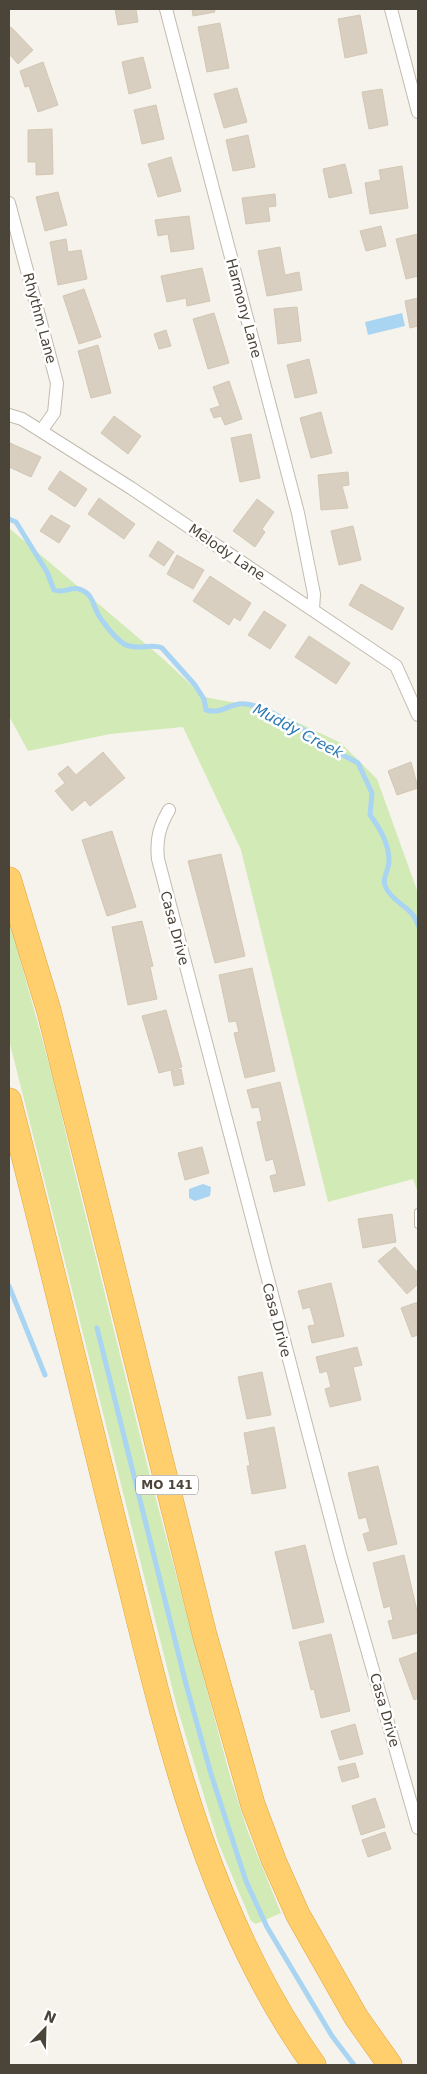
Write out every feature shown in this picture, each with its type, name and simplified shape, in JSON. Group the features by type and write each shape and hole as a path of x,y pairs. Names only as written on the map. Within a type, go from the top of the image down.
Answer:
{"highway":[{"name":"MO 141","path":"9,879 49,1011 205,1636 253,1805 274,1861 303,1924 351,2009 390,2065"},
{"path":"9,1100 141,1632 185,1791 226,1904 269,1992 313,2062"}],"street":[{"name":"Harmony Lane","path":"166,9 298,513 314,594 313,608"},
{"path":"391,9 418,112"},
{"name":"Rhythm Lane","path":"9,203 57,383 54,413 41,431"},
{"name":"Melody Lane","path":"9,414 22,419 131,488 313,608 396,666 418,715"},
{"name":"Casa Drive","path":"169,810 161,824 156,844 158,859 341,1558 418,1828"}],"lane":[{"path":"418,1212 418,1225"}],"green space":[{"path":"9,528 161,657 204,697 269,709 341,743 377,779 418,893 418,1193 413,1179 328,1202 241,850 183,727 110,734 28,751 9,716"},
{"path":"9,919 54,1082 153,1488 230,1776 248,1832 281,1913 256,1924 251,1921 218,1842 177,1707 9,1040"}],"water":[{"path":"402,313 405,326 368,335 365,322"},
{"path":"203,1184 211,1187 210,1196 195,1201 189,1198 189,1189"}],"building":[{"path":"115,9 136,9 138,22 118,25"},
{"path":"192,9 214,9 215,12 193,16"},
{"path":"360,15 367,53 345,58 338,19"},
{"path":"220,23 229,68 207,72 198,27"},
{"path":"11,27 33,50 18,64 9,54 9,29"},
{"path":"143,57 151,88 129,94 122,62"},
{"path":"43,62 58,105 38,112 29,86 25,87 20,71"},
{"path":"237,88 247,122 224,128 214,94"},
{"path":"382,89 388,125 369,129 362,92"},
{"path":"156,105 164,139 142,144 134,110"},
{"path":"52,129 53,174 36,175 36,162 28,162 28,130"},
{"path":"248,135 255,167 233,171 226,140"},
{"path":"171,157 181,191 158,197 148,164"},
{"path":"345,164 352,193 329,198 323,169"},
{"path":"402,166 408,208 370,214 365,183 381,180 379,170"},
{"path":"58,192 67,225 45,231 36,197"},
{"path":"275,194 276,206 268,207 270,221 246,224 242,198"},
{"path":"189,216 194,249 171,252 168,234 158,236 155,220"},
{"path":"381,226 386,246 366,251 360,231"},
{"path":"418,234 418,276 406,279 396,239"},
{"path":"66,239 68,252 81,250 87,279 58,285 50,242"},
{"path":"280,247 285,275 299,272 302,290 267,296 258,251"},
{"path":"202,268 210,301 187,306 186,298 167,302 161,276"},
{"path":"84,289 101,337 79,344 63,296"},
{"path":"418,298 418,326 410,328 405,301"},
{"path":"297,307 301,341 278,344 274,309"},
{"path":"214,313 229,363 208,369 193,319"},
{"path":"166,330 171,346 159,349 154,334"},
{"path":"98,345 111,393 91,398 78,351"},
{"path":"309,359 317,393 295,398 287,365"},
{"path":"229,381 242,419 225,425 221,416 214,418 210,409 220,406 213,387"},
{"path":"321,412 332,453 311,458 300,418"},
{"path":"114,416 141,436 128,454 101,433"},
{"path":"251,434 260,478 240,482 231,438"},
{"path":"10,443 41,457 31,477 9,467"},
{"path":"60,471 87,489 75,507 48,489"},
{"path":"348,472 349,485 342,486 348,508 321,510 318,475"},
{"path":"99,498 135,524 124,539 88,514"},
{"path":"257,499 274,512 262,529 265,532 255,547 233,531"},
{"path":"51,515 70,526 59,543 40,531"},
{"path":"353,526 361,560 339,565 331,531"},
{"path":"158,541 174,552 164,566 149,556"},
{"path":"177,555 204,570 193,589 167,574"},
{"path":"210,576 251,603 240,621 234,617 229,625 193,601"},
{"path":"361,584 404,608 392,630 349,605"},
{"path":"264,611 286,625 270,649 248,635"},
{"path":"309,636 350,663 336,684 295,657"},
{"path":"103,752 125,778 90,806 85,800 72,811 55,791 65,783 58,774 68,766 76,775"},
{"path":"411,762 418,788 397,795 388,771"},
{"path":"112,831 136,907 107,916 82,840"},
{"path":"221,854 245,956 215,963 188,861"},
{"path":"142,921 153,966 150,967 157,999 128,1005 112,927"},
{"path":"252,968 275,1071 245,1078 234,1033 239,1032 236,1021 229,1022 219,975"},
{"path":"166,1010 182,1067 159,1073 142,1016"},
{"path":"181,1069 184,1084 174,1086 171,1071"},
{"path":"280,1082 305,1185 274,1192 270,1176 277,1174 273,1159 266,1161 257,1122 262,1121 259,1107 252,1108 247,1090"},
{"path":"202,1147 209,1173 185,1180 178,1153"},
{"path":"392,1214 396,1242 363,1248 358,1219"},
{"path":"395,1247 418,1273 418,1284 407,1294 378,1261"},
{"path":"331,1283 344,1336 312,1343 308,1326 315,1325 310,1307 303,1309 298,1291"},
{"path":"418,1302 418,1335 412,1337 401,1308"},
{"path":"357,1347 362,1365 353,1367 361,1400 330,1407 325,1389 331,1387 327,1371 320,1373 316,1357"},
{"path":"262,1372 271,1415 247,1419 238,1377"},
{"path":"274,1427 286,1488 252,1494 247,1466 250,1466 244,1433"},
{"path":"378,1466 397,1544 368,1551 363,1534 370,1532 366,1517 359,1519 348,1473"},
{"path":"305,1545 324,1622 293,1629 275,1552"},
{"path":"404,1555 418,1615 418,1633 393,1639 388,1621 393,1620 390,1606 384,1608 373,1563"},
{"path":"331,1634 350,1711 321,1718 314,1689 311,1690 299,1642"},
{"path":"418,1652 418,1698 414,1700 399,1659"},
{"path":"355,1724 363,1754 340,1760 331,1731"},
{"path":"355,1763 359,1777 342,1782 338,1767"},
{"path":"375,1798 385,1827 361,1835 352,1806"},
{"path":"385,1832 391,1849 368,1857 362,1840"}],"waterway":[{"name":"Muddy Creek","path":"9,519 16,522 47,572 54,590 61,591 76,588 88,594 101,619 124,644 133,647 153,646 162,648 195,685 204,699 206,710 220,710 239,704 247,704 265,709 308,732 313,739 358,763 372,793 370,815 386,842 389,855 389,865 384,881 386,888 412,914 418,925"},
{"path":"9,1286 45,1375"},
{"path":"97,1328 186,1684 211,1774 246,1881 267,1927 332,2036 354,2065"}]}
